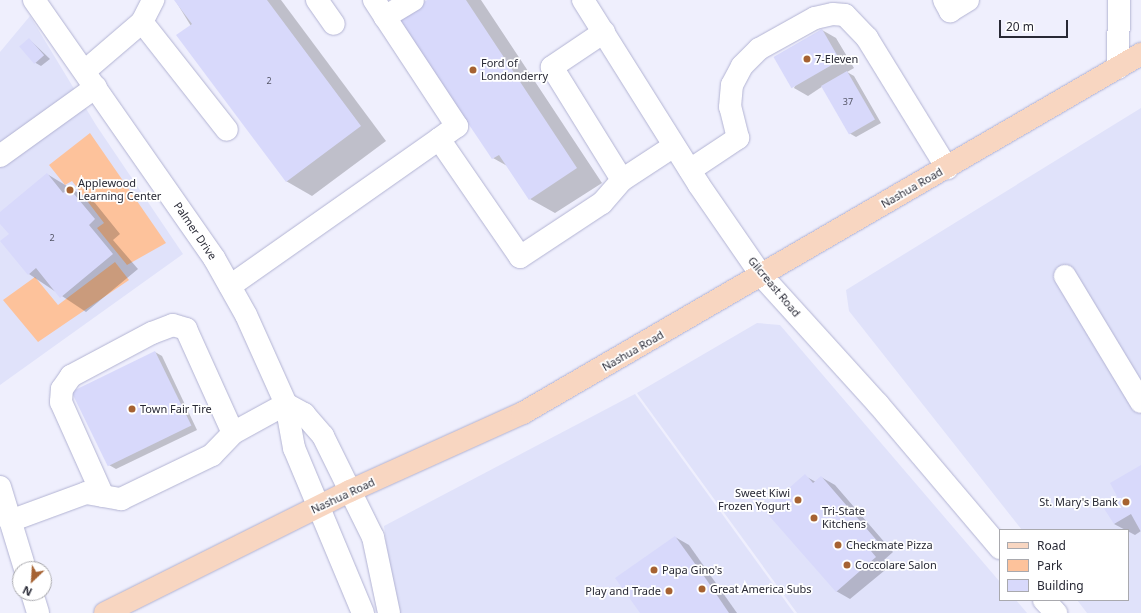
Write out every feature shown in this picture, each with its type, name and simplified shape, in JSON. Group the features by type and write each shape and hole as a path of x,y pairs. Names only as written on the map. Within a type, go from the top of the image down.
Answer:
{"main road":[{"name":"Nashua Road","path":"105,613 319,506 523,413 1141,54"}],"street":[{"name":"Palmer Drive","path":"34,0 91,78 230,286 286,404 294,448 363,613"},
{"path":"0,156 91,78 142,22 153,0"},
{"path":"316,0 334,24"},
{"path":"230,286 457,126 380,9 412,0"},
{"name":"Gilcreast Road","path":"583,0 674,146 761,275 878,404 999,547"},
{"path":"1118,68 1119,0"},
{"path":"690,170 738,138 730,107 732,85 742,66 759,49 815,18 833,14 844,15 867,38 947,168"},
{"path":"142,22 227,130"},
{"path":"604,32 552,68 622,180"},
{"path":"439,139 520,257 602,203 622,180 674,146"},
{"path":"1065,276 1141,402"},
{"path":"103,496 61,402 62,389 71,376 152,333 173,325 186,329 232,433"},
{"path":"10,521 86,493 121,499 212,455 232,433 286,404 304,414 323,436 373,537 388,613"},
{"path":"0,488 22,561"},
{"path":"34,601 38,613"},
{"path":"1045,601 1056,613"}],"shaded area":[{"name":"Applewood Learning Center","path":"30,16 96,125 183,254 0,385 0,52"},
{"path":"1141,108 1141,613 1087,613 1078,601 1129,601 1129,529 1021,529 849,311 846,290"},
{"path":"757,323 780,325 999,581 999,601 1017,601 1027,613 797,613 637,393"},
{"path":"635,394 794,613 395,613 384,526"}],"green space":[{"path":"90,133 166,243 127,265 97,228 104,223 72,181 65,185 49,165"},
{"path":"115,262 129,280 38,342 3,300 35,277 58,305"}],"building":[{"path":"174,0 267,0 361,126 286,182 176,35 192,24"},
{"name":"Ford of Londonderry","path":"427,0 466,0 577,168 529,200 499,155 492,159 398,19"},
{"name":"7-Eleven","path":"822,29 840,60 792,88 774,57"},
{"path":"29,38 44,55 34,64 19,47"},
{"path":"847,71 875,119 849,134 821,86"},
{"path":"47,173 63,193 69,188 95,219 89,225 113,254 60,298 36,268 28,275 0,241 9,234 0,224 0,212"},
{"name":"Town Fair Tire","path":"155,351 191,426 108,466 71,392"},
{"name":"St. Mary's Bank","path":"1141,465 1141,532 1131,514 1114,524 1103,507 1118,498 1110,483"},
{"path":"805,474 813,483 821,476 879,543 871,551 876,557 836,592 764,510"},
{"path":"675,536 729,613 640,613 615,578"}],"place":[{"name":"7-Eleven","path":"807,59"},
{"name":"Ford of Londonderry","path":"473,70"},
{"name":"Applewood Learning Center","path":"70,190"},
{"name":"Town Fair Tire","path":"132,409"},
{"name":"Sweet Kiwi Frozen Yogurt","path":"798,500"},
{"name":"St. Mary's Bank","path":"1126,502"},
{"name":"Tri-State Kitchens","path":"814,518"},
{"name":"Checkmate Pizza","path":"838,545"},
{"name":"Coccolare Salon","path":"847,565"},
{"name":"Papa Gino's","path":"654,570"},
{"name":"Great America Subs","path":"702,589"},
{"name":"Play and Trade","path":"669,591"}]}
